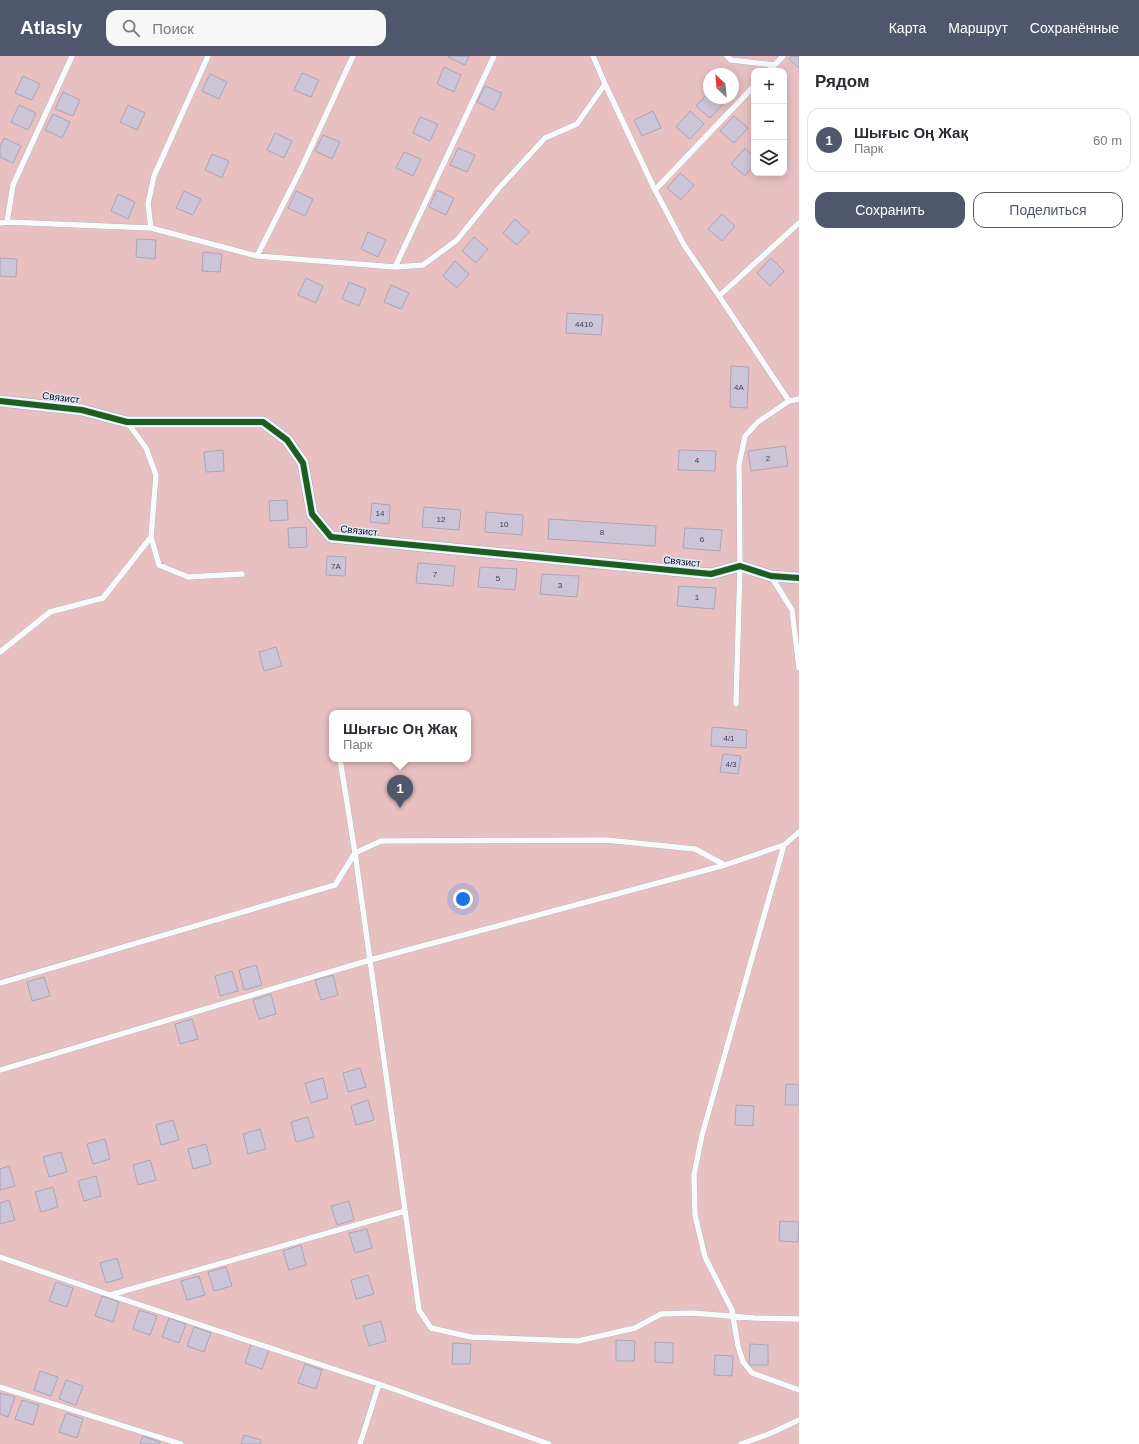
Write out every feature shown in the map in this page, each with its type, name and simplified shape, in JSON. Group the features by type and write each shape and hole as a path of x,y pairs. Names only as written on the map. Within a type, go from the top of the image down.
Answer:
{"street":[{"name":"Связист","path":"0,400 82,410 127,422 263,422 287,440 303,463 312,514 331,537 711,574 740,566"},
{"path":"740,566 771,576 799,578"}],"lane":[{"path":"7,222 13,185 72,56"},
{"path":"151,228 148,204 154,176 208,56"},
{"path":"257,256 300,171 353,56"},
{"path":"395,267 494,56"},
{"path":"593,56 655,190 684,245 789,401"},
{"path":"727,56 731,60 774,65"},
{"path":"772,68 783,56"},
{"path":"0,223 7,222 151,228 257,256 395,267 423,265 457,240 499,188 545,138 577,124 605,84"},
{"path":"655,190 751,89"},
{"path":"719,296 799,223"},
{"path":"736,704 740,566 740,465 746,436 758,422 789,401 799,399"},
{"path":"127,422 146,448 156,475 152,537 159,566 188,577 242,574"},
{"path":"0,652 50,612 103,598 152,537"},
{"path":"771,576 792,610 799,668"},
{"path":"340,762 355,853 419,1310 431,1328 471,1337 578,1342 635,1328 661,1314 692,1313 799,1319"},
{"path":"0,1070 370,960 725,865 784,845 799,832"},
{"path":"0,983 335,884 355,853 380,841 606,840 695,849 725,865"},
{"path":"784,845 702,1135 694,1176 695,1216 705,1257 734,1316 738,1346 743,1362 752,1373 799,1390"},
{"path":"110,1295 405,1211"},
{"path":"0,1257 379,1384 549,1444"},
{"path":"360,1444 379,1384"},
{"path":"0,1387 181,1444"},
{"path":"741,1444 769,1434 799,1420"}],"shaded area":[{"path":"0,56 799,56 799,1444 0,1444"}],"building":[{"path":"448,56 469,56 465,65"},
{"path":"792,56 799,56 799,68 789,59"},
{"path":"444,67 461,75 454,92 437,84"},
{"path":"302,73 319,80 311,97 294,90"},
{"path":"210,74 227,82 219,99 202,91"},
{"path":"23,76 40,84 32,100 15,93"},
{"path":"485,86 502,93 494,110 477,102"},
{"path":"63,92 80,100 73,116 55,109"},
{"path":"703,98 703,104 723,104 710,118 696,106"},
{"path":"19,105 36,113 28,130 11,122"},
{"path":"128,105 145,113 137,130 120,122"},
{"path":"653,111 661,128 642,136 634,120"},
{"path":"690,111 704,124 690,139 676,127"},
{"path":"53,114 70,122 62,138 45,130"},
{"path":"734,116 748,128 734,143 720,131"},
{"path":"420,117 438,124 430,141 413,133"},
{"path":"275,133 292,141 284,158 267,150"},
{"path":"323,135 340,142 332,159 315,151"},
{"path":"4,138 21,146 13,163 0,157 0,147"},
{"path":"458,148 475,155 467,172 450,165"},
{"path":"745,148 751,154 751,169 745,176 731,164"},
{"path":"404,152 421,159 413,176 396,168"},
{"path":"212,154 229,161 222,178 205,170"},
{"path":"680,173 694,185 681,200 667,188"},
{"path":"437,190 454,198 446,215 429,207"},
{"path":"184,191 201,199 193,215 176,208"},
{"path":"296,191 313,199 305,216 288,208"},
{"path":"118,194 135,202 128,219 111,211"},
{"path":"722,214 735,226 722,241 708,229"},
{"path":"515,219 529,232 517,245 503,233"},
{"path":"368,232 386,240 378,257 361,249"},
{"path":"474,237 488,249 476,263 462,251"},
{"path":"137,239 156,240 155,259 136,257"},
{"path":"203,252 222,254 220,272 202,271"},
{"path":"0,258 17,259 16,277 0,276"},
{"path":"771,258 784,271 770,286 757,273"},
{"path":"455,261 469,274 457,288 443,276"},
{"path":"306,278 323,286 316,303 298,295"},
{"path":"349,282 366,289 359,306 342,299"},
{"path":"391,285 409,293 401,309 384,302"},
{"path":"567,313 603,315 601,335 566,333"},
{"path":"731,366 749,367 747,408 730,407"},
{"path":"785,446 788,466 751,471 748,451"},
{"path":"223,450 224,471 206,472 204,452"},
{"path":"679,450 716,451 715,471 678,470"},
{"path":"287,500 288,520 270,521 269,501"},
{"path":"372,503 390,505 389,524 370,522"},
{"path":"424,507 461,510 459,530 422,527"},
{"path":"486,512 523,515 522,535 485,532"},
{"path":"549,519 656,526 655,546 548,539"},
{"path":"306,527 307,547 289,548 288,528"},
{"path":"685,528 722,530 720,551 683,548"},
{"path":"327,556 346,557 345,576 326,575"},
{"path":"418,563 455,566 453,586 416,583"},
{"path":"480,567 517,569 515,590 478,587"},
{"path":"542,574 579,576 577,597 540,594"},
{"path":"679,586 716,588 714,609 677,606"},
{"path":"276,647 282,666 264,671 259,652"},
{"path":"712,727 747,730 746,748 711,746"},
{"path":"723,754 741,756 738,774 720,772"},
{"path":"256,965 262,985 244,990 239,970"},
{"path":"232,971 238,991 220,996 215,976"},
{"path":"333,975 338,995 321,1000 315,980"},
{"path":"44,977 50,996 32,1001 27,982"},
{"path":"271,994 276,1014 259,1019 253,1000"},
{"path":"192,1019 198,1039 180,1044 175,1024"},
{"path":"360,1068 366,1087 348,1092 343,1073"},
{"path":"323,1078 328,1098 311,1103 305,1083"},
{"path":"786,1084 799,1085 799,1105 785,1105"},
{"path":"368,1100 374,1120 356,1125 351,1106"},
{"path":"736,1105 754,1106 753,1126 735,1125"},
{"path":"308,1117 314,1137 296,1142 291,1122"},
{"path":"173,1120 179,1140 161,1145 156,1125"},
{"path":"260,1129 266,1149 248,1154 243,1134"},
{"path":"105,1139 110,1159 93,1164 87,1144"},
{"path":"206,1144 211,1164 193,1169 188,1149"},
{"path":"61,1152 67,1172 49,1177 43,1157"},
{"path":"150,1160 156,1180 138,1185 133,1165"},
{"path":"9,1166 15,1186 0,1190 0,1169"},
{"path":"96,1176 101,1196 84,1201 78,1181"},
{"path":"53,1187 58,1207 41,1212 35,1192"},
{"path":"9,1200 15,1220 0,1224 0,1203"},
{"path":"349,1201 354,1220 337,1225 331,1206"},
{"path":"780,1221 799,1222 798,1242 779,1241"},
{"path":"367,1229 372,1248 355,1253 349,1233"},
{"path":"301,1245 306,1265 289,1270 283,1251"},
{"path":"117,1258 123,1278 106,1283 100,1263"},
{"path":"226,1267 232,1286 214,1291 208,1272"},
{"path":"368,1275 374,1294 356,1299 351,1280"},
{"path":"199,1276 205,1295 187,1300 181,1281"},
{"path":"56,1282 73,1288 67,1307 49,1301"},
{"path":"102,1296 119,1302 113,1322 95,1316"},
{"path":"139,1310 157,1316 150,1335 133,1329"},
{"path":"169,1318 186,1324 179,1343 162,1337"},
{"path":"381,1321 386,1341 369,1346 363,1326"},
{"path":"194,1327 211,1333 204,1352 187,1346"},
{"path":"616,1340 635,1341 634,1361 616,1361"},
{"path":"655,1342 673,1343 673,1363 655,1362"},
{"path":"453,1343 471,1344 470,1364 452,1364"},
{"path":"251,1344 269,1350 262,1369 245,1363"},
{"path":"750,1344 768,1345 768,1365 749,1365"},
{"path":"715,1355 733,1356 732,1376 714,1375"},
{"path":"305,1364 322,1370 316,1389 298,1383"},
{"path":"40,1371 58,1377 51,1396 34,1390"},
{"path":"66,1380 83,1386 76,1405 59,1399"},
{"path":"0,1393 15,1397 8,1417 0,1414"},
{"path":"22,1400 39,1405 33,1425 15,1419"},
{"path":"66,1413 83,1419 77,1438 59,1432"},
{"path":"244,1435 261,1440 260,1444 241,1444"},
{"path":"143,1436 160,1442 160,1444 140,1444"}],"cycle path":[{"path":"0,401 82,410 127,422 263,422 287,440 303,463 312,514 331,537 711,574 740,566 771,576 799,578"}],"place":[{"name":"Шығыс Оң Жақ","path":"400,808"}]}
